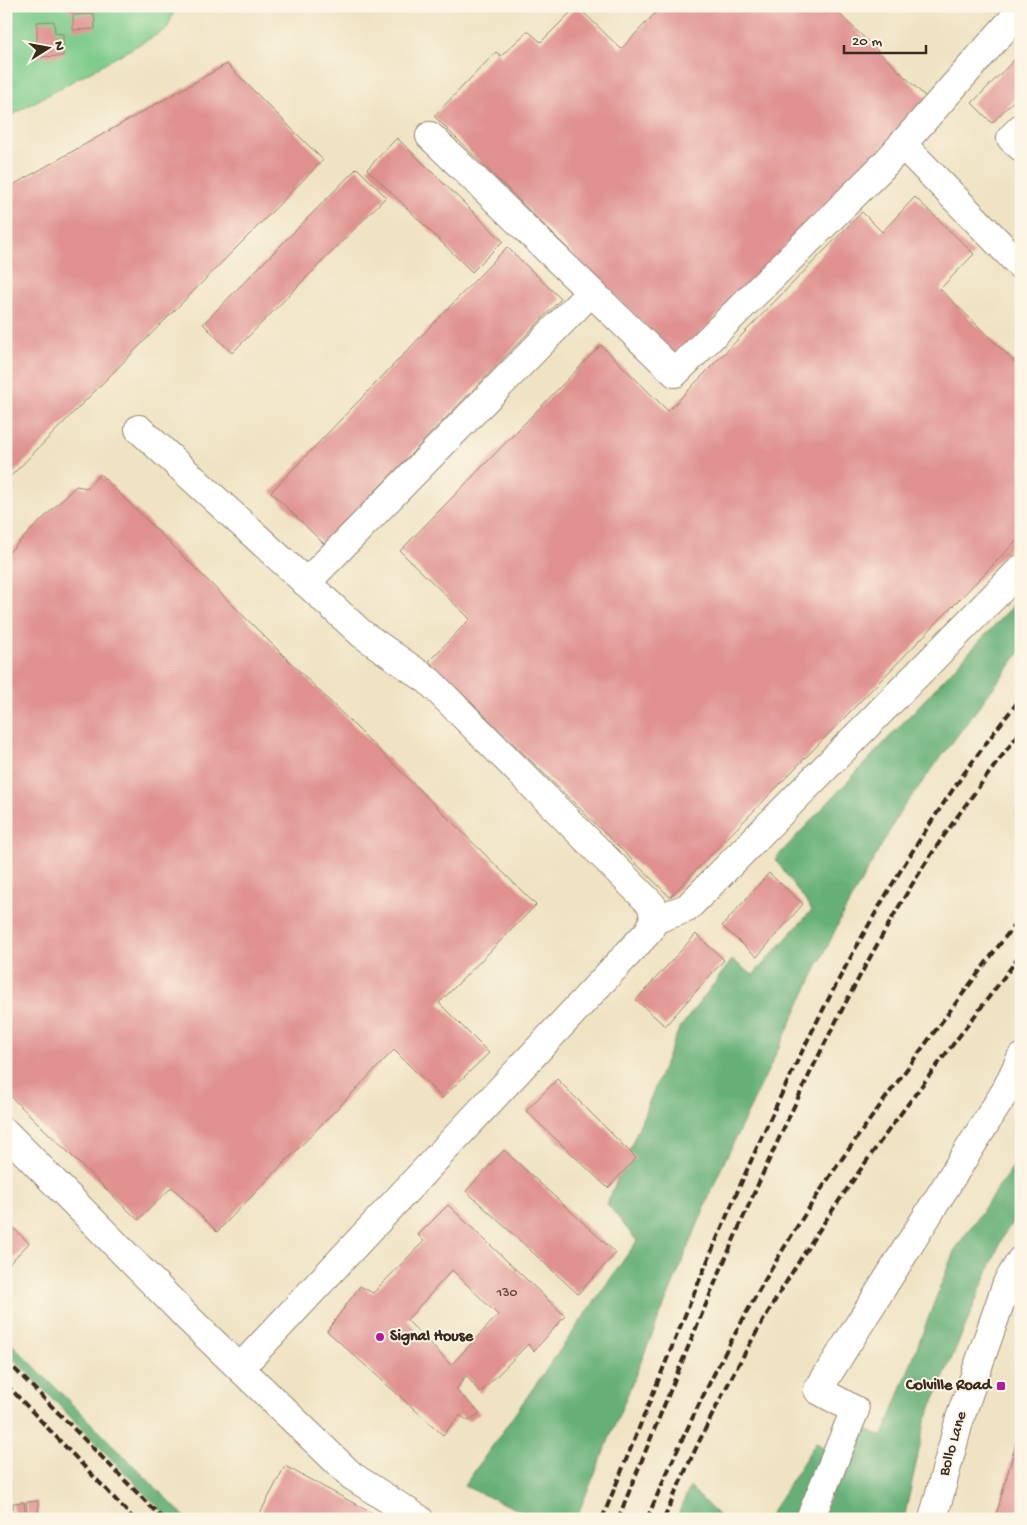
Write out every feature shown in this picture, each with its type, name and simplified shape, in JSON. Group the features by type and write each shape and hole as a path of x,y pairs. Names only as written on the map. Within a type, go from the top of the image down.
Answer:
{"street":[{"path":"430,136 675,373 902,144 1021,10"},
{"path":"1021,128 1011,138 1021,147"},
{"path":"902,144 1021,266"},
{"path":"306,583 591,292"},
{"path":"139,429 362,634 429,681 652,906 654,920 649,931 240,1368"},
{"path":"654,920 688,908 1021,568"},
{"path":"810,1519 855,1410 818,1390 1005,1092 1021,1058"},
{"path":"6,1133 190,1320 352,1476 419,1519"},
{"name":"Bollo Lane","path":"933,1519 960,1418 1007,1282 1021,1260"}],"green space":[{"path":"6,6 176,6 167,29 6,118"},
{"path":"1021,597 1021,651 902,809 843,914 719,1173 576,1519 539,1519 464,1486 637,1241 607,1204 679,1029 732,960 753,975 812,910 775,859"},
{"path":"1021,1155 1021,1211 1003,1236 925,1422 904,1519 820,1519 861,1428 883,1436 954,1251"},
{"path":"6,1338 187,1519 170,1519 6,1351"},
{"path":"816,1442 832,1455 793,1519 767,1519"},
{"path":"690,1487 722,1519 676,1519"}],"building":[{"path":"69,6 100,6 100,11 69,12"},
{"path":"577,6 621,49 662,6 831,6 928,99 677,357 434,116 496,52 501,56 528,31 541,42"},
{"path":"94,14 95,29 73,30 73,15"},
{"path":"54,21 55,33 63,34 63,56 37,57 37,22"},
{"path":"1021,53 1021,93 992,123 972,103"},
{"path":"227,64 323,160 6,481 6,192 13,185"},
{"path":"397,138 503,241 472,272 367,169"},
{"path":"357,168 386,197 232,353 203,324"},
{"path":"915,197 974,254 940,289 1021,368 1021,536 670,897 429,661 470,619 400,551 601,345 668,411 862,212 882,232"},
{"path":"507,247 561,299 324,544 271,492"},
{"path":"100,474 536,905 439,1003 489,1053 442,1098 394,1050 217,1232 172,1187 138,1220 6,1092 6,555 76,486 87,488"},
{"path":"769,873 803,904 757,957 722,926"},
{"path":"696,934 724,960 665,1026 636,1000"},
{"path":"557,1079 636,1158 608,1188 526,1111"},
{"path":"504,1150 616,1253 578,1294 466,1191"},
{"name":"Signal House","path":"448,1205 565,1316 534,1351 528,1344 480,1393 466,1375 456,1390 480,1413 468,1421 460,1415 443,1435 327,1331 360,1286 373,1293 424,1241 418,1235","holes":["452,1270 498,1315 451,1365 407,1320"]},
{"path":"6,1221 29,1243 6,1267"},
{"path":"1020,1429 1021,1519 995,1519"},
{"path":"285,1466 383,1519 257,1519"},
{"path":"38,1501 39,1519 28,1519 26,1502"},
{"path":"24,1502 26,1519 14,1519 13,1503"}],"railway":[{"path":"602,1519 734,1198 782,1093 834,989 890,888 952,791 1021,698"},
{"path":"618,1519 749,1205 821,1051 860,976 914,881 958,815 1021,731"},
{"path":"647,1519 710,1382 757,1294 809,1208 859,1135 1021,916"},
{"path":"664,1519 727,1386 774,1302 826,1220 874,1150 1021,954"},
{"path":"6,1360 163,1519"},
{"path":"6,1384 134,1519"}],"place":[{"name":"Signal House","path":"380,1337"},
{"name":"Colville Road","path":"1001,1386"}]}
